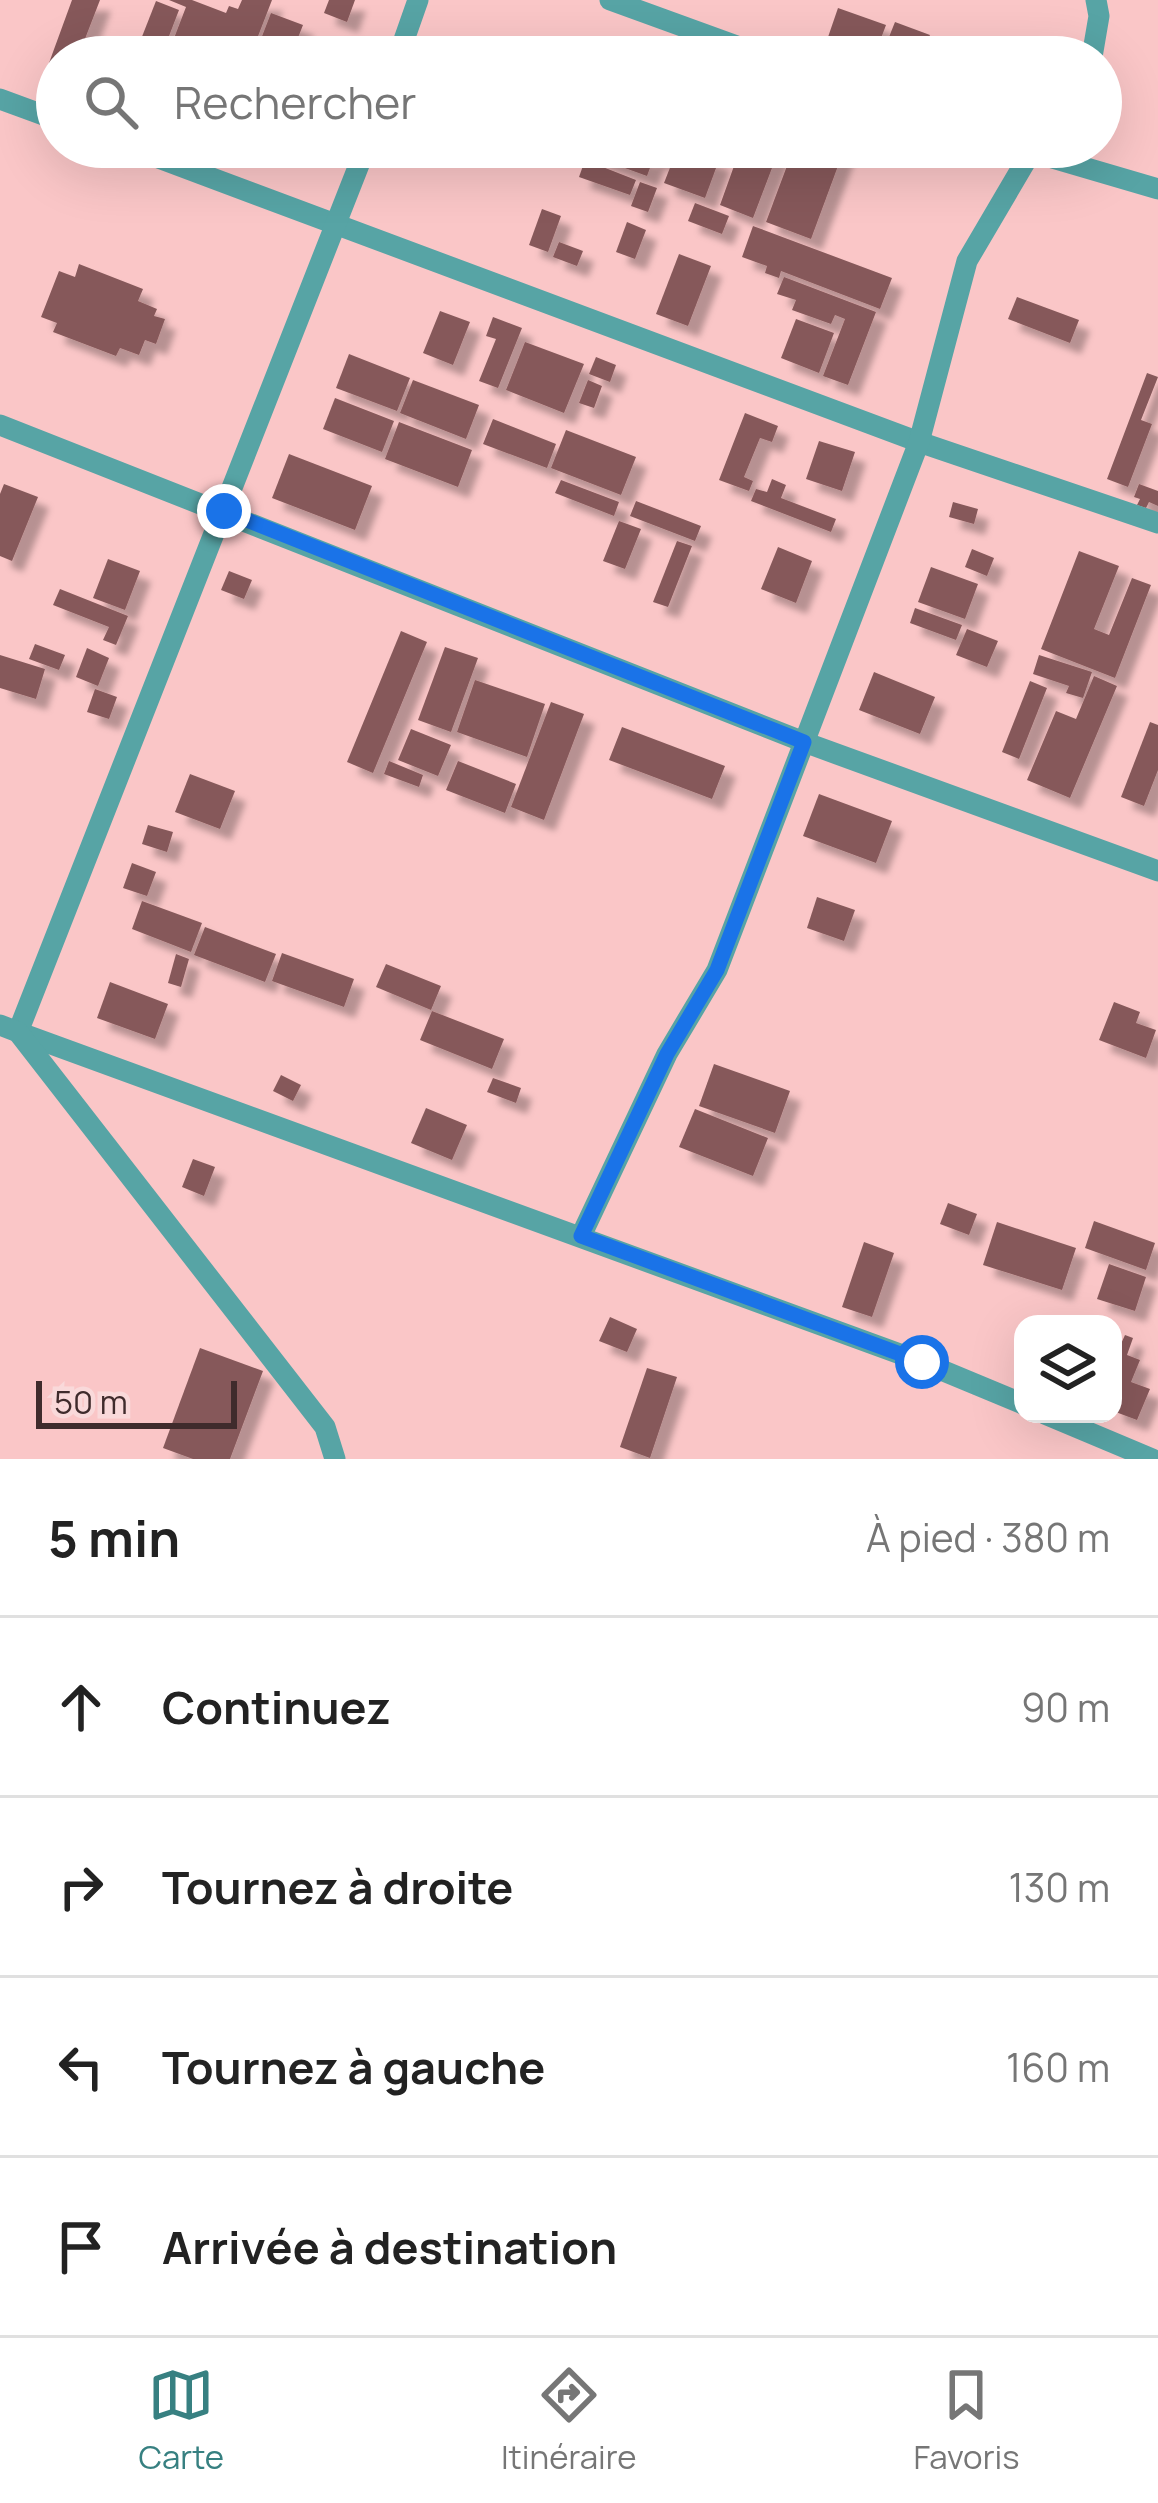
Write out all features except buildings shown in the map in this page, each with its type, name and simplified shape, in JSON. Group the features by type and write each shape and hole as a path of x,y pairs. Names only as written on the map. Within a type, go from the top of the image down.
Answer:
{"street":[{"path":"405,36 418,0"},
{"path":"610,0 709,36"},
{"path":"1096,0 1100,16 1096,36"},
{"path":"0,99 36,112"},
{"path":"185,168 920,442 1158,523"},
{"path":"9,1028 224,511 359,168"},
{"path":"581,1236 667,1054 717,970 920,442 967,261 1016,168"},
{"path":"1089,168 1158,189"},
{"path":"0,425 804,742 1158,871"},
{"path":"9,1028 922,1362 1014,1401"},
{"path":"9,1028 325,1427 335,1459"},
{"path":"1067,1423 1152,1459"}],"route":[{"path":"224,511 804,742 717,970 667,1054 581,1236 922,1362"}]}
